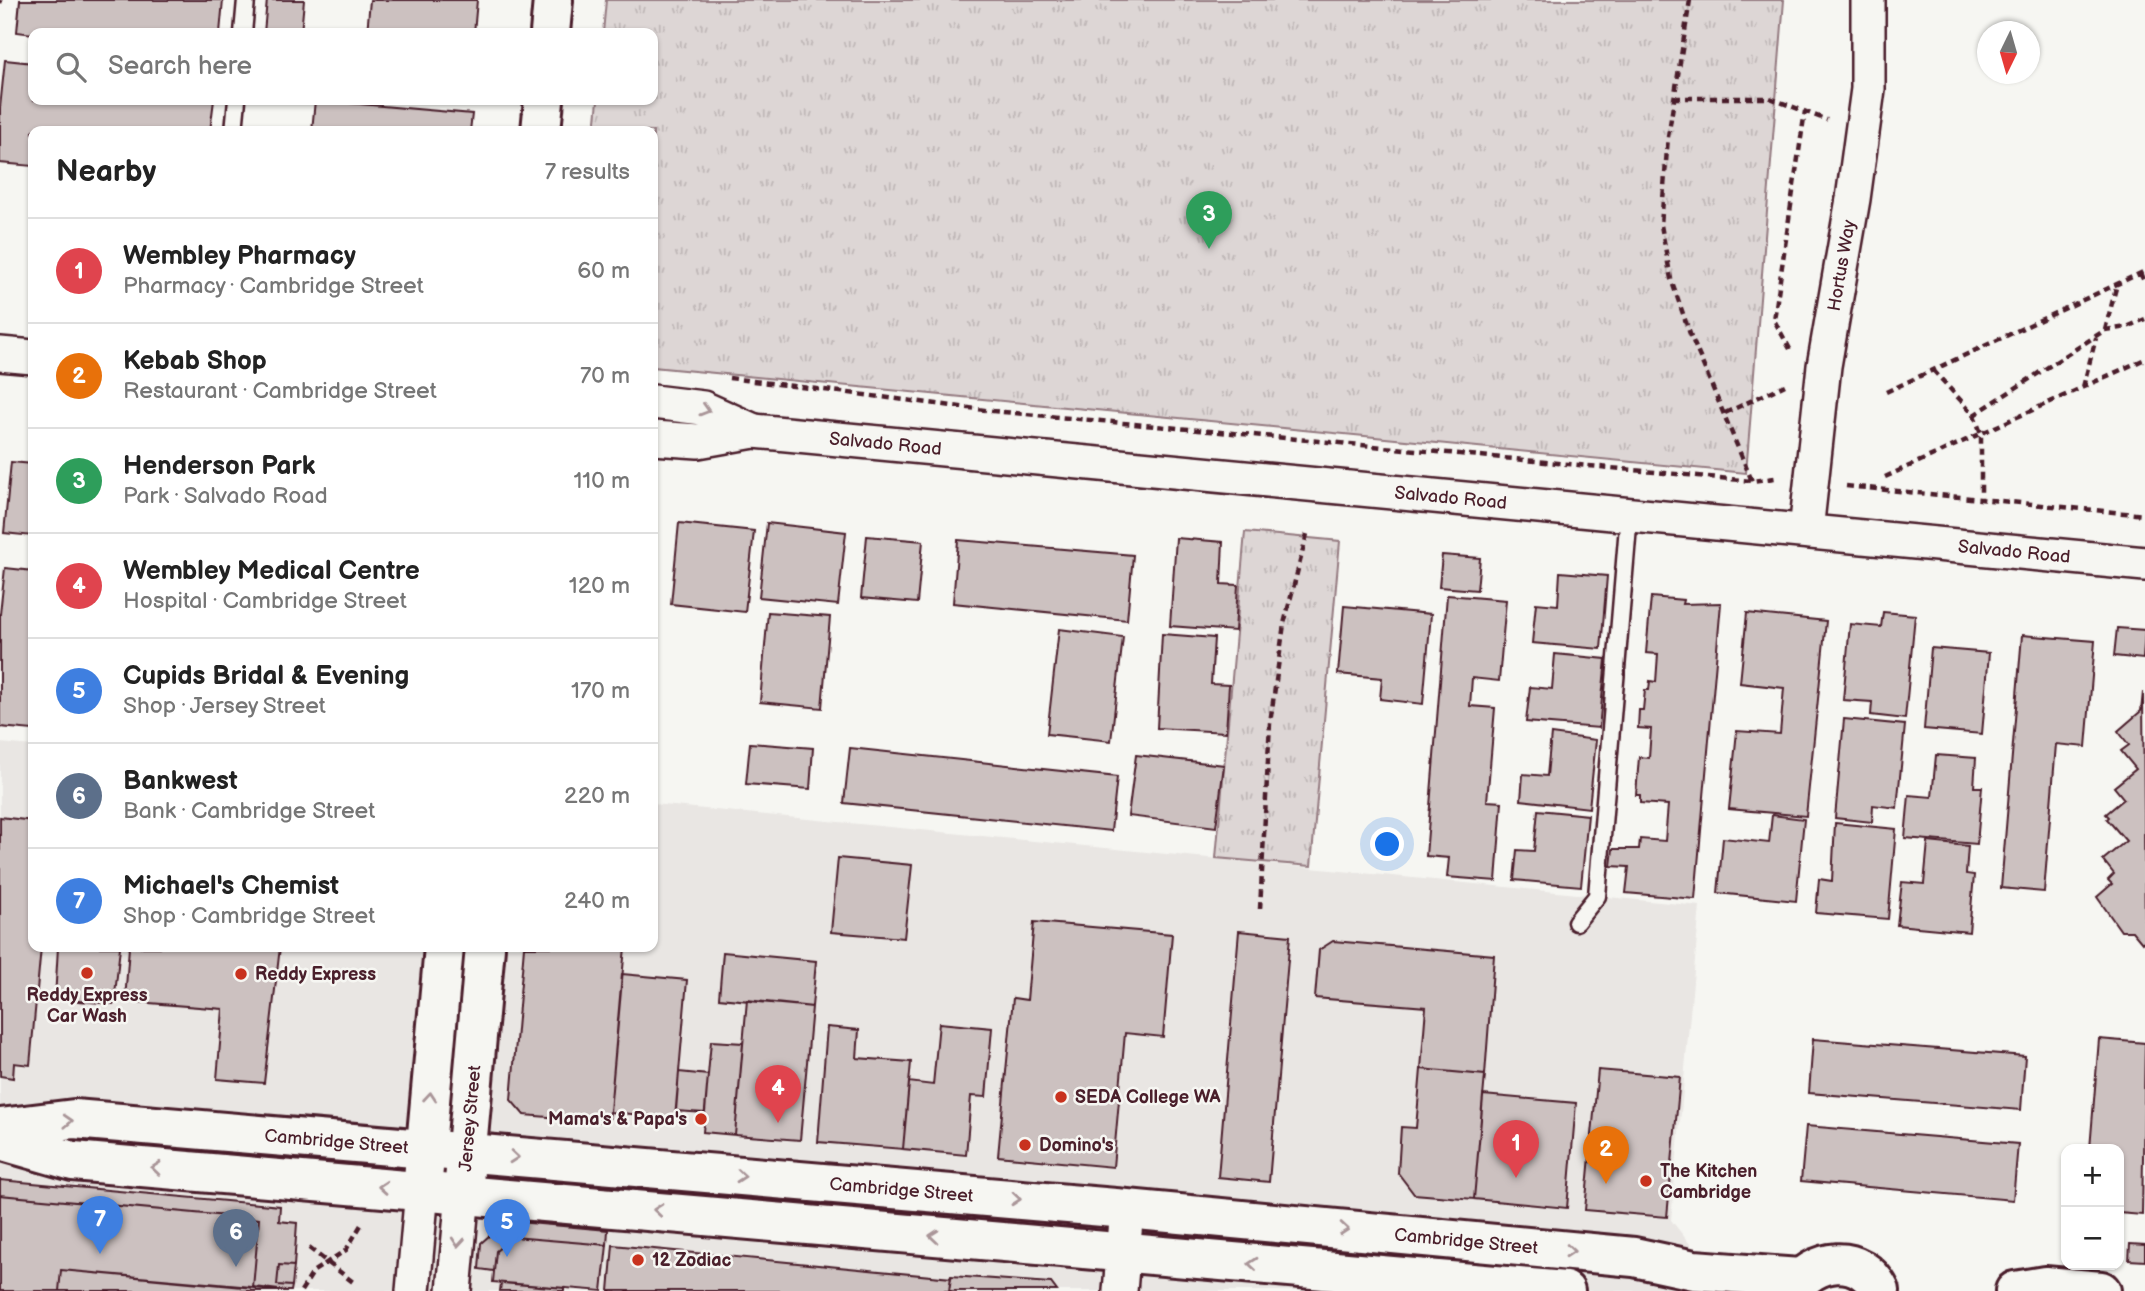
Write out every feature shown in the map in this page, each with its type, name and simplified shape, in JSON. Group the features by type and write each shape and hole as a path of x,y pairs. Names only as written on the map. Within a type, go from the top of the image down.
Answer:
{"main road":[{"path":"550,28 553,0"},
{"path":"541,126 544,105"},
{"path":"422,1190 444,952"},
{"name":"Jersey Street","path":"463,1193 485,952"},
{"name":"Cambridge Street","path":"0,1128 74,1119 1127,1209 1634,1257 1694,1270 1796,1284"},
{"path":"0,1140 73,1161 463,1193 1124,1253 1309,1275 1565,1291"},
{"path":"1796,1284 1814,1267 1831,1262 1848,1263 1863,1270 1880,1291"},
{"path":"2015,1291 2045,1286 2101,1291"}],"street":[{"name":"Hortus Way","path":"1806,531 1821,392 1868,89 1868,0"},
{"path":"0,354 28,357"},
{"name":"Salvado Road","path":"658,403 703,408 754,431"},
{"name":"Salvado Road","path":"658,438 698,441 754,431 2145,564"},
{"path":"412,1291 422,1190"},
{"name":"Jersey Street","path":"454,1291 463,1193"},
{"path":"1120,1291 1127,1209"}],"lane":[{"path":"243,28 246,0"},
{"path":"234,126 237,105"},
{"path":"1576,922 1597,897 1629,514"}],"path":[{"path":"1690,0 1674,98 1661,225 1671,279 1690,334 1752,481"},
{"path":"1674,98 1770,98 1862,134"},
{"path":"1791,351 1774,320 1805,111"},
{"path":"1886,392 2143,272 2145,283"},
{"path":"2105,330 2117,284"},
{"path":"1974,415 2105,330 2127,327 2145,318"},
{"path":"2083,388 2096,336"},
{"path":"1885,477 2145,359"},
{"path":"1933,370 1974,415 1981,433 1981,499"},
{"path":"721,377 993,411 1752,481 1766,478"},
{"path":"1725,413 1795,380"},
{"path":"1852,486 2145,515"},
{"path":"1261,909 1270,723 1284,624 1307,534"},
{"path":"301,1291 314,1271 346,1250 365,1219"},
{"path":"309,1248 353,1282"}],"shaded area":[{"path":"0,743 28,746 28,952 658,952 658,804 1700,906 1671,1220 1727,1291 0,1291"}],"green space":[{"path":"606,0 1784,0 1746,473 658,367 658,126 595,126 598,105 658,105 658,28 603,28"},
{"path":"1245,532 1340,541 1311,866 1216,858"}],"building":[{"path":"20,0 223,0 220,28 28,28 28,33 17,32"},
{"path":"267,0 304,0 301,28 264,28"},
{"path":"370,0 477,0 474,28 367,28"},
{"path":"5,60 28,62 28,105 213,105 211,126 28,126 28,166 0,163 0,108"},
{"path":"315,105 371,105 472,114 471,126 312,126"},
{"path":"11,462 28,464 28,535 4,533"},
{"path":"679,523 754,531 745,612 671,604"},
{"path":"767,523 846,532 838,605 759,597"},
{"path":"867,536 923,541 917,603 861,598"},
{"path":"1176,538 1223,542 1221,584 1238,585 1235,631 1170,626"},
{"path":"958,540 1133,555 1127,620 953,603"},
{"path":"1442,555 1480,558 1477,590 1439,587"},
{"path":"5,568 28,570 28,730 0,727 0,614"},
{"path":"1560,572 1607,576 1601,649 1532,643 1536,603 1558,605"},
{"path":"1447,595 1506,600 1499,681 1472,678 1470,706 1495,708 1487,801 1502,802 1496,881 1447,877 1449,858 1426,856"},
{"path":"1651,597 1683,600 1682,604 1721,603 1695,899 1626,893 1629,867 1611,866 1613,849 1639,849 1640,839 1665,841 1668,805 1640,803 1640,795 1636,795 1639,757 1649,758 1651,729 1638,728 1639,710 1643,710 1645,690 1649,690 1650,681 1656,682 1658,654 1646,653"},
{"path":"1344,606 1431,614 1423,704 1380,699 1382,678 1338,674"},
{"path":"768,612 830,617 822,708 760,702"},
{"path":"1883,612 1915,615 1905,719 1871,715 1872,702 1843,700 1850,624 1881,627"},
{"path":"1747,613 1826,621 1806,816 1729,809 1737,731 1780,734 1784,688 1740,683"},
{"path":"2117,628 2145,630 2143,659 2114,656"},
{"path":"1059,629 1123,637 1111,741 1047,734"},
{"path":"1162,634 1214,638 1211,684 1229,685 1226,732 1157,728"},
{"path":"2022,635 2095,641 2086,747 2056,744 2044,892 2001,888"},
{"path":"1931,648 1989,653 1982,734 1924,729"},
{"path":"1555,654 1606,659 1599,728 1526,722 1530,687 1552,689"},
{"path":"2143,692 2145,940 2142,943 2132,931 2121,931 2097,897 2112,884 2108,880 2114,874 2103,860 2126,841 2107,819 2109,817 2106,814 2124,799 2114,787 2136,769 2121,751 2129,745 2118,731 2141,711"},
{"path":"1844,719 1905,725 1897,808 1873,805 1872,822 1835,818"},
{"path":"1551,734 1596,740 1589,808 1521,800 1523,774 1547,776"},
{"path":"750,743 813,748 810,789 746,784"},
{"path":"850,748 1117,777 1111,831 844,803"},
{"path":"1136,755 1224,765 1216,827 1128,816"},
{"path":"1936,755 1976,758 1974,787 1982,787 1977,844 1905,838 1909,795 1932,797"},
{"path":"1538,810 1588,815 1581,886 1514,880 1517,850 1534,851"},
{"path":"1772,815 1804,819 1796,901 1718,893 1723,838 1769,843"},
{"path":"0,817 28,820 28,952 41,952 30,1065 14,1063 13,1078 0,1076"},
{"path":"1835,823 1896,829 1888,919 1816,913 1819,879 1832,881"},
{"path":"1928,842 1968,846 1966,874 1974,875 1969,932 1897,925 1902,882 1924,884"},
{"path":"838,858 912,865 904,938 831,932"},
{"name":"SEDA College WA","path":"1034,922 1172,934 1163,1037 1125,1033 1113,1167 998,1156 1013,998 1027,1000"},
{"path":"1239,931 1290,936 1269,1182 1218,1177"},
{"path":"1333,941 1494,955 1485,1075 1421,1069 1426,1007 1315,998 1319,950"},
{"name":"Reddy Express Car Wash","path":"58,952 119,952 114,1004 55,999"},
{"path":"129,952 279,952 264,1083 217,1079 223,1009 125,1001"},
{"path":"524,952 625,952 609,1122 524,1115 511,1100"},
{"path":"723,952 816,961 812,1007 719,998"},
{"path":"622,974 687,980 675,1118 610,1112"},
{"path":"747,1000 812,1007 800,1140 735,1135"},
{"path":"939,1023 992,1028 986,1097 971,1096 966,1155 903,1149 909,1082 933,1085"},
{"path":"827,1027 859,1030 857,1058 911,1062 903,1149 818,1142"},
{"path":"1813,1039 2025,1056 2021,1110 1809,1093"},
{"path":"2099,1039 2145,1043 2142,1215 2124,1213 2124,1144 2090,1144"},
{"path":"711,1041 743,1043 735,1135 703,1132"},
{"path":"1421,1069 1485,1075 1474,1199 1414,1194 1398,1173 1401,1127 1416,1128"},
{"path":"1598,1070 1680,1077 1667,1217 1585,1210"},
{"path":"679,1072 708,1075 705,1113 676,1111"},
{"path":"1483,1095 1576,1103 1567,1208 1474,1199"},
{"path":"1806,1126 2018,1144 2013,1200 1801,1181"},
{"path":"0,1180 280,1206 279,1221 297,1223 294,1266 279,1265 277,1285 292,1286 291,1291 253,1288 259,1219 0,1195"},
{"path":"0,1195 259,1219 253,1288 61,1270 59,1291 0,1291"},
{"path":"506,1221 608,1230 607,1245 513,1237 496,1251 494,1271 479,1269 481,1243"},
{"path":"513,1237 607,1245 602,1291 493,1282 496,1251"},
{"path":"2130,1244 2145,1245 2145,1261 2129,1260"},
{"path":"613,1245 951,1278 949,1291 609,1291"},
{"path":"279,1265 294,1266 292,1286 277,1285"},
{"path":"61,1270 263,1288 287,1291 59,1291"},
{"path":"951,1276 1051,1283 1057,1291 949,1291"},
{"path":"501,1283 564,1288 564,1291 500,1291"}],"place":[{"name":"Henderson Park","path":"1209,249"},
{"name":"Reddy Express Car Wash","path":"87,973"},
{"name":"Reddy Express","path":"241,974"},
{"name":"SEDA College WA","path":"1061,1097"},
{"name":"Mama's & Papa's","path":"701,1119"},
{"name":"Wembley Medical Centre","path":"778,1123"},
{"name":"Domino's","path":"1025,1145"},
{"name":"Wembley Pharmacy","path":"1516,1178"},
{"name":"The Kitchen Cambridge","path":"1646,1181"},
{"name":"Kebab Shop","path":"1606,1184"},
{"name":"Michael's Chemist","path":"100,1254"},
{"name":"Cupids Bridal & Evening","path":"507,1257"},
{"name":"12 Zodiac","path":"638,1260"},
{"name":"Bankwest","path":"236,1267"}]}
